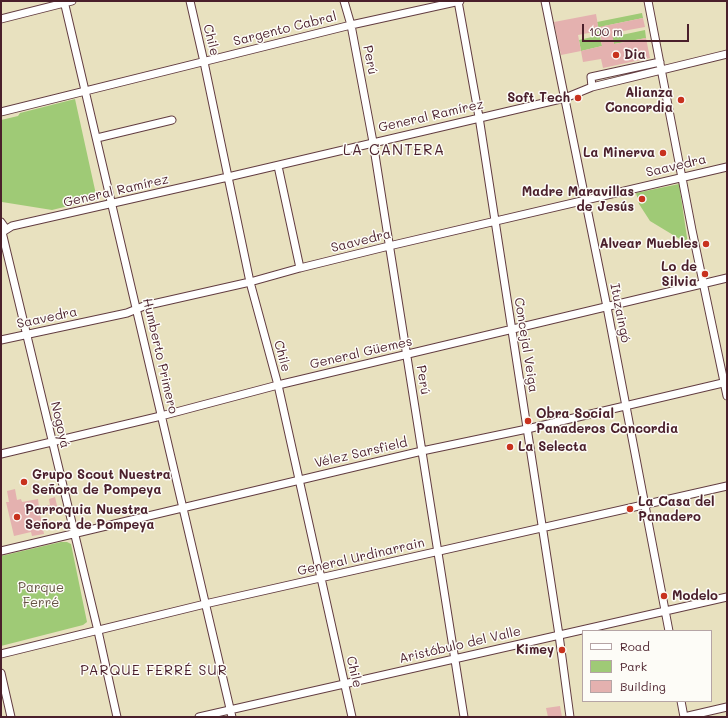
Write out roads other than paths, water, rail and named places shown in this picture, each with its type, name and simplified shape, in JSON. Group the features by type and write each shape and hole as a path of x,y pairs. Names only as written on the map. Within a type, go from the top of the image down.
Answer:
{"street":[{"path":"1,19 72,1"},
{"name":"Chile","path":"190,1 250,282 278,385 352,717"},
{"name":"Perú","path":"344,1 351,25 373,142 464,717"},
{"name":"Sargento Cabral","path":"1,112 351,25 459,1"},
{"name":"Concejal Veiga","path":"459,1 480,118 559,635 570,717"},
{"name":"Ituzaingó","path":"545,1 586,200 669,630"},
{"path":"648,1 703,283 726,382 727,396"},
{"name":"Humberto Primero","path":"64,2 231,714"},
{"name":"General Ramírez","path":"3,232 12,226 228,178 373,142 565,98 592,87 727,54"},
{"path":"592,87 591,77 660,62"},
{"path":"96,138 172,120"},
{"path":"278,166 300,268"},
{"name":"Saavedra","path":"1,340 137,310 144,306 250,282 389,246 727,167"},
{"name":"Nogoyá","path":"1,222 117,717"},
{"name":"General Güemes","path":"1,454 161,416 278,385 727,278"},
{"name":"Vélez Sarsfield","path":"1,551 422,451 527,429 726,382"},
{"name":"General Urdinarrain","path":"1,654 205,604 646,506 727,486"},
{"name":"Aristóbulo del Valle","path":"199,717 231,714 344,683 727,598"},
{"path":"1,673 11,717"},
{"path":"681,702 684,717 727,707"}],"place":[{"name":"Dia","path":"616,55"},
{"name":"Soft Tech","path":"578,98"},
{"name":"Alianza Concordia","path":"681,100"},
{"name":"La Minerva","path":"663,153"},
{"name":"Madre Maravillas de Jesús","path":"642,199"},
{"name":"Alvear Muebles","path":"706,244"},
{"name":"Lo de Silvia","path":"705,274"},
{"name":"Obra Social Panaderos Concordia","path":"528,421"},
{"name":"La Selecta","path":"510,447"},
{"name":"Grupo Scout Nuestra Señora de Pompeya","path":"24,482"},
{"name":"La Casa del Panadero","path":"630,509"},
{"name":"Parroquia Nuestra Señora de Pompeya","path":"17,517"},
{"name":"Modelo","path":"664,596"},
{"name":"Kimey","path":"562,650"}],"district":[{"name":"LA CANTERA","path":"394,150"},
{"name":"PARQUE FERRÉ SUR","path":"154,671"}],"park label":[{"name":"Parque Ferré","path":"41,596"}]}
